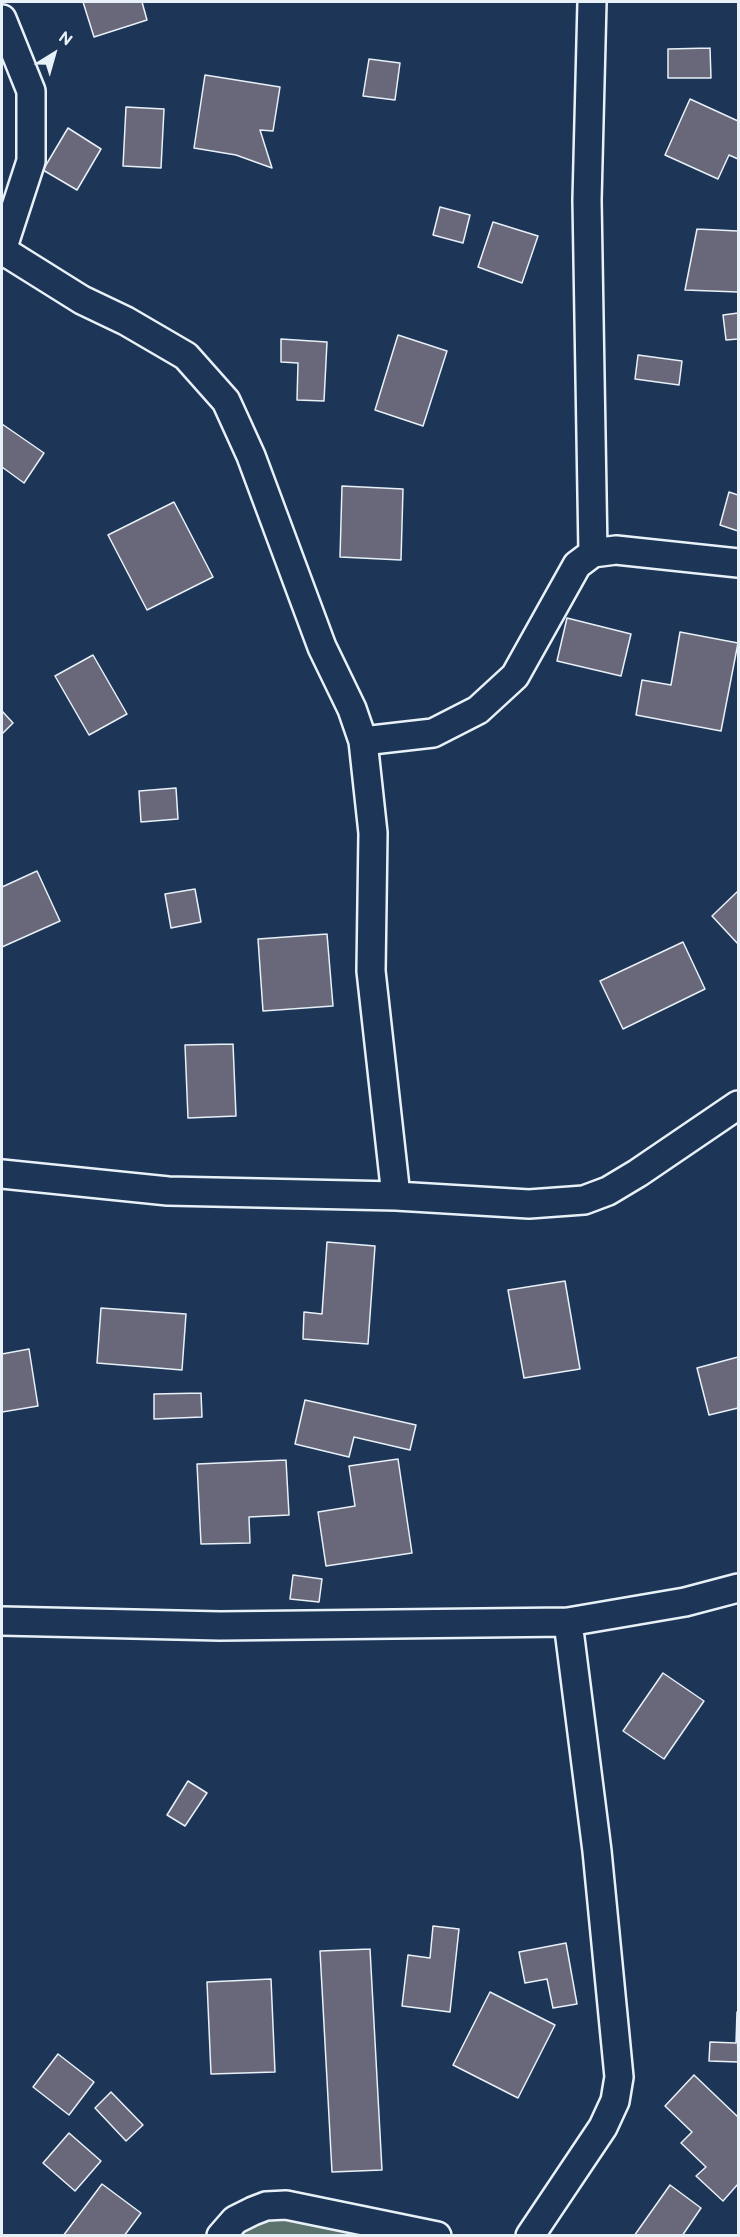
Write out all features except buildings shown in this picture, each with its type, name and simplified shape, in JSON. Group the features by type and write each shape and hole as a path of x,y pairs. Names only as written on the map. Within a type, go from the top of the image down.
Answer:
{"street":[{"path":"592,2 587,200 593,553"},
{"path":"2,19 31,91 31,161 2,250 82,300 126,321 186,356 226,401 250,456 322,647 352,709 363,741 373,833 371,971 396,1196"},
{"path":"363,741 433,732 478,710 515,676 577,565 593,553 616,550 738,563"},
{"path":"2,1174 168,1191 396,1196 529,1204 584,1200 608,1191 638,1173 738,1105"},
{"path":"2,1621 220,1626 568,1622 685,1602 738,1588"},
{"path":"530,2235 603,2127 615,2102 619,2077 598,1862 568,1622"},
{"path":"221,2235 235,2220 253,2211 266,2206 286,2205 438,2235"}],"green space":[{"path":"262,2215 371,2235 232,2236"}]}
